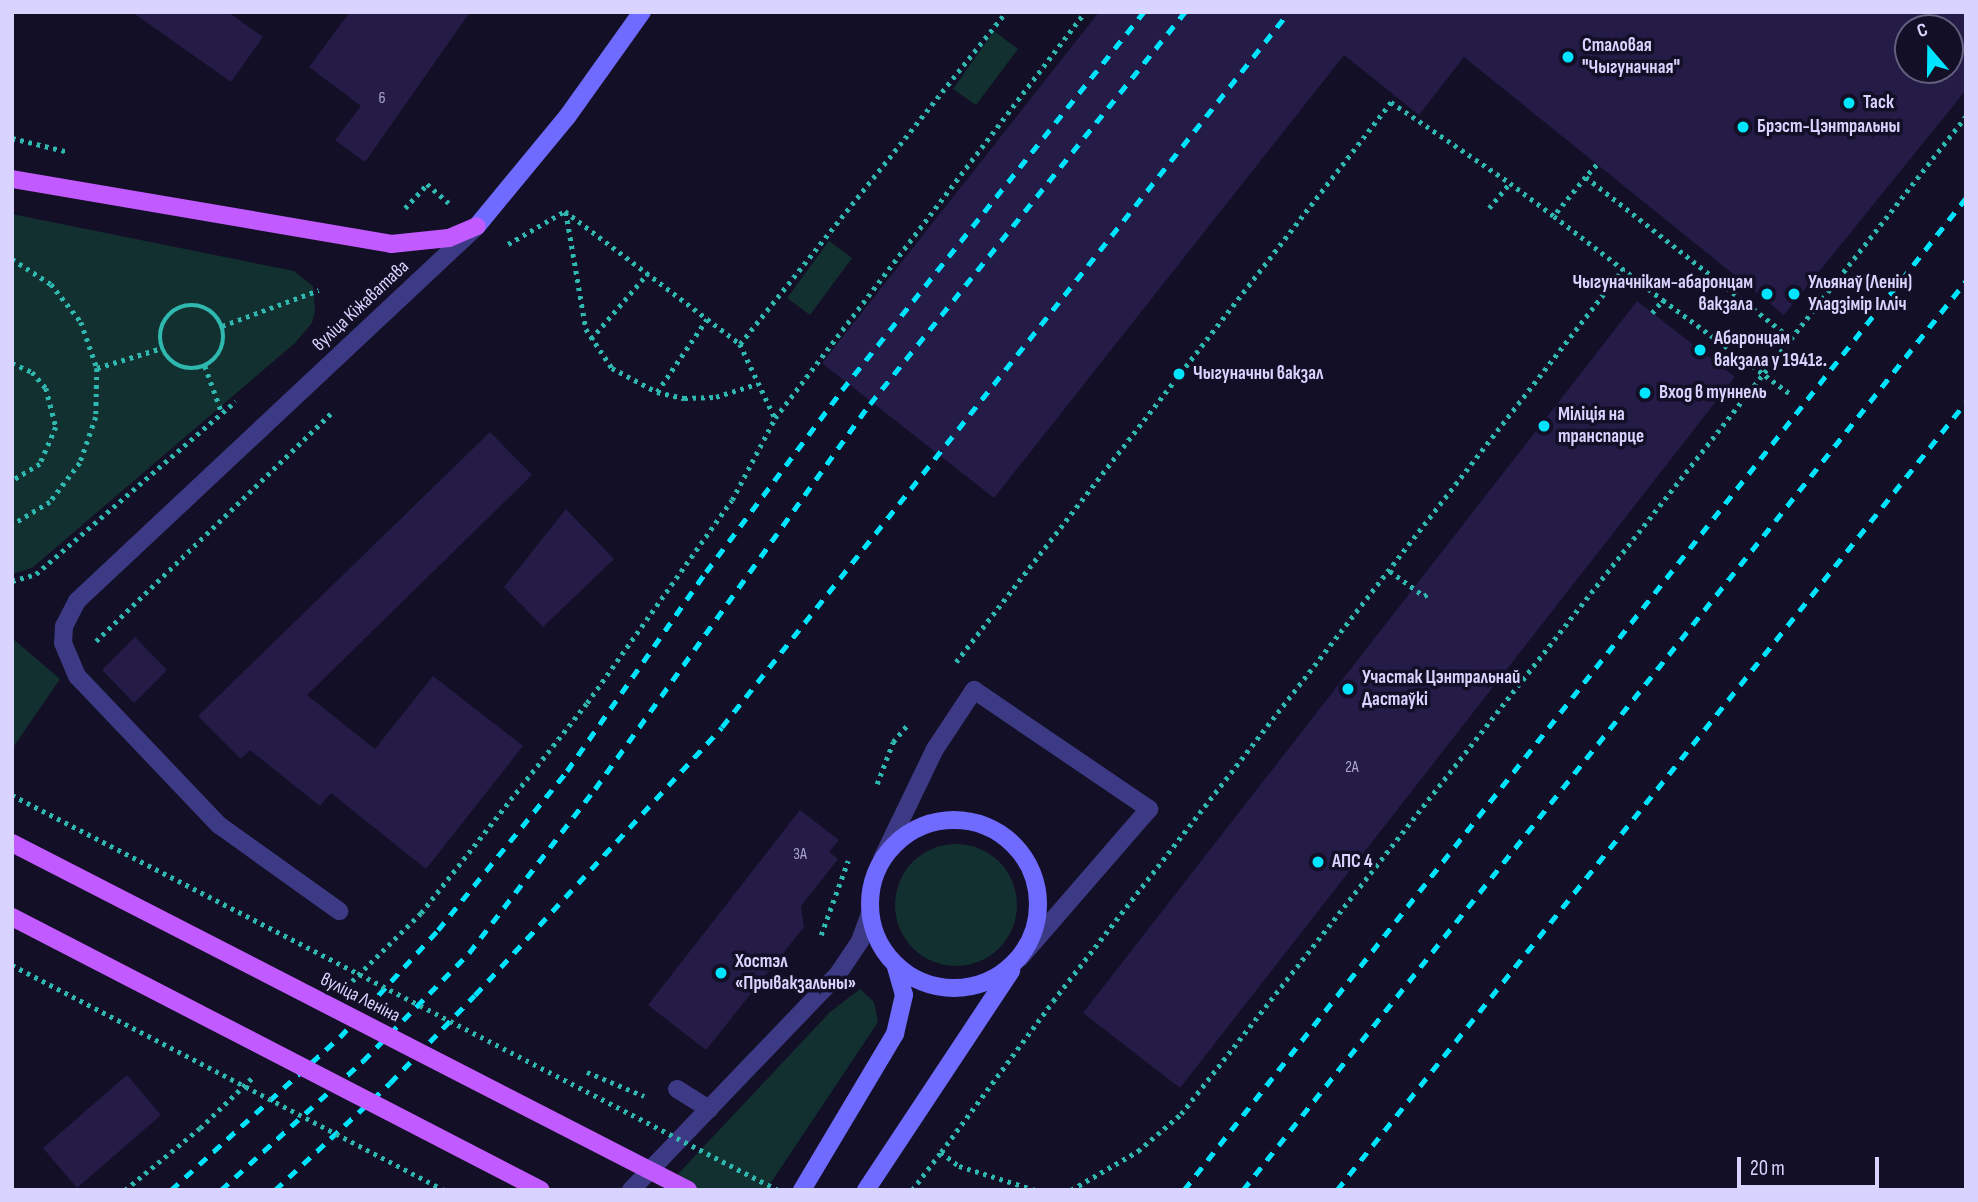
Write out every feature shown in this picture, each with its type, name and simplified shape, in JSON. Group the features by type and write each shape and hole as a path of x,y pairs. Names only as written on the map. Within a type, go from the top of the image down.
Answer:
{"main road":[{"path":"12,179 391,244 449,238 477,226"},
{"name":"вуліца Леніна","path":"12,844 688,1190"},
{"path":"12,917 541,1190"}],"street":[{"name":"вуліца Кіжаватава","path":"71,665 63,643 64,626 77,601 477,226 567,117 642,12"},
{"path":"71,665 219,825 339,911"},
{"path":"802,1190 895,1034 904,995 896,967 878,942 870,914 871,886 934,749 974,690 1149,809 1020,958 999,977 973,987 932,985 896,967"},
{"path":"866,1190 1020,958 1034,935 1040,908 1036,880 1024,855 1004,835 980,823 952,819 925,825 901,838 882,859"},
{"path":"631,1190 838,974 860,941 870,914"},
{"path":"683,1093 709,1109"}],"path":[{"path":"740,344 1006,12"},
{"path":"346,986 421,913 587,704 732,500 775,418 1085,12"},
{"path":"952,666 1391,102 1510,183 1789,393"},
{"path":"1071,1190 1138,1151 1181,1114 1761,372 1966,116"},
{"path":"1553,216 1597,165"},
{"path":"1586,177 1789,337"},
{"path":"1489,208 1510,183"},
{"path":"427,184 503,247 565,211"},
{"path":"565,211 740,344 775,418"},
{"path":"565,211 578,303 591,338 612,368 657,392 684,398 716,397 757,384"},
{"path":"12,259 51,284 81,322 97,368 96,417 80,463 50,502 12,525"},
{"path":"912,1190 1053,1001 1623,270"},
{"path":"591,338 648,273"},
{"path":"222,326 319,290"},
{"path":"1652,313 1663,300"},
{"path":"184,306 204,307 222,326 220,352 205,366 175,364 162,348 167,318 184,306"},
{"path":"657,392 707,319"},
{"path":"97,368 162,348"},
{"path":"12,363 32,372 46,388 56,427 40,464 12,481"},
{"path":"205,366 222,413"},
{"path":"12,581 36,574 243,395"},
{"path":"71,665 342,403"},
{"path":"1390,570 1424,596 1431,592"},
{"path":"874,794 893,742 910,720"},
{"path":"12,795 778,1190"},
{"path":"819,938 854,847"},
{"path":"12,965 444,1190"},
{"path":"125,1190 200,1128 259,1071"},
{"path":"587,1072 675,1109 683,1093"},
{"path":"941,1152 959,1166 1035,1190"}],"green space":[{"path":"994,31 1018,49 976,105 953,89"},
{"path":"12,214 294,271 313,286 315,311 312,323 295,343 32,568 12,574"},
{"path":"829,241 852,258 810,315 787,298"},
{"path":"12,638 60,679 12,749"},
{"path":"956,844 979,849 999,862 1012,882 1017,905 1012,928 999,948 979,961 956,966 933,961 913,948 900,928 895,905 900,882 913,862 933,849"},
{"path":"860,989 874,1002 878,1022 766,1190 663,1190 830,1012"}],"building":[{"path":"132,12 228,12 263,37 231,82"},
{"path":"350,12 470,12 365,162 335,140 361,106 309,67"},
{"path":"1099,12 1966,12 1966,90 1784,315 1464,57 1419,115 1344,55 994,498 822,363"},
{"path":"1637,301 1735,377 1180,1088 1083,1013"},
{"path":"490,432 532,475 307,695 375,749 433,676 523,746 426,869 331,793 320,806 250,750 241,759 198,716"},
{"path":"566,509 614,559 543,627 504,587"},
{"path":"135,637 167,670 134,703 102,670"},
{"name":"Хостэл «Прывакзальны»","path":"800,810 839,840 829,852 838,859 801,906 804,927 706,1050 648,1005"},
{"path":"127,1075 161,1115 77,1188 43,1148"}],"railway":[{"path":"171,1190 340,1037 438,930 567,771 706,572 842,390 1144,12"},
{"path":"221,1190 363,1061 469,953 595,789 870,404 1185,12"},
{"path":"275,1190 390,1083 475,995 722,727 1289,12"},
{"path":"1184,1190 1966,198"},
{"path":"1243,1190 1966,281"},
{"path":"1337,1190 1966,402"}],"place":[{"name":"Сталовая \"Чыгуначная\"","path":"1568,57"},
{"name":"Таск","path":"1849,103"},
{"name":"Брэст-Цэнтральны","path":"1743,127"},
{"name":"Чыгуначнікам-абаронцам вакзала","path":"1767,294"},
{"name":"Ульянаў (Ленін) Уладзімір Ілліч","path":"1794,294"},
{"name":"Абаронцам вакзала у 1941г.","path":"1700,350"},
{"name":"Чыгуначны вакзал","path":"1179,374"},
{"name":"Вход в туннель","path":"1645,393"},
{"name":"Міліція на транспарце","path":"1544,426"},
{"name":"Участак Цэнтральнай Дастаўкі","path":"1348,689"},
{"name":"АПС 4","path":"1318,862"},
{"name":"Хостэл «Прывакзальны»","path":"721,973"}]}
